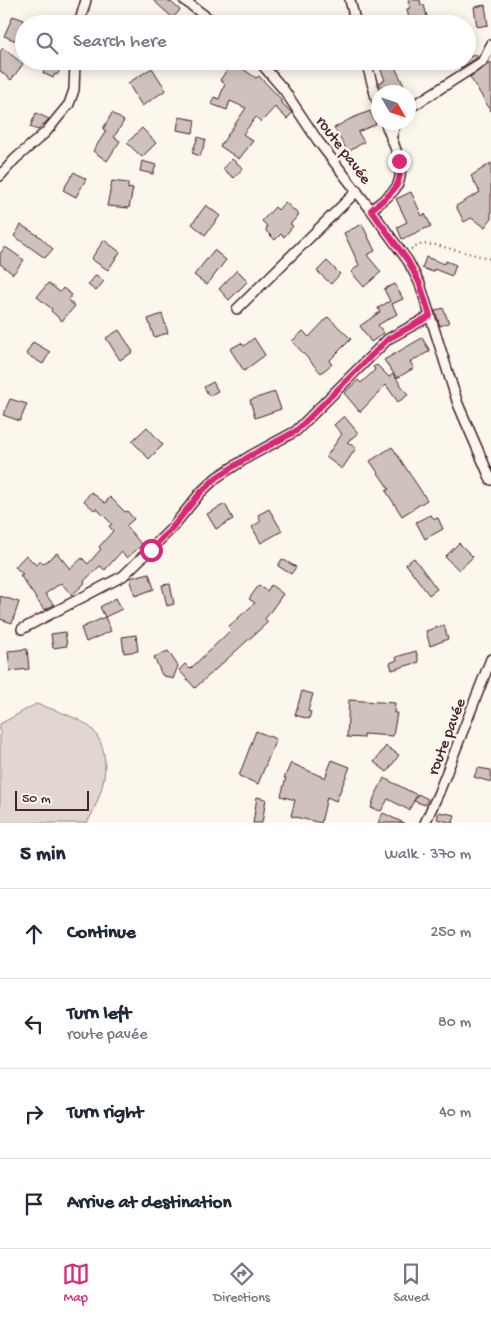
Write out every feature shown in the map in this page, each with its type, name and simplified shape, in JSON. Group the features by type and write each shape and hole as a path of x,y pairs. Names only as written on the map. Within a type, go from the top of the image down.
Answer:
{"street":[{"path":"82,15 86,0"},
{"path":"184,0 204,15"},
{"path":"350,0 354,15"},
{"path":"476,66 482,62 491,45"},
{"path":"0,176 15,159 46,132 69,104 74,90 75,70"},
{"name":"route pavée","path":"267,70 284,90 318,141 402,252 420,284 458,404 490,476"},
{"path":"368,70 373,85"},
{"path":"416,104 469,70"},
{"path":"371,210 394,190 400,179 399,161 388,130"},
{"path":"391,139 394,130"},
{"path":"237,309 357,191"},
{"path":"22,629 123,576 164,536 201,492 217,477 250,456 296,431 388,339 430,316"},
{"name":"route pavée","path":"425,823 491,659"}],"path":[{"path":"402,252 422,244 436,245 491,259"}],"shaded area":[{"path":"36,704 88,725 99,740 105,763 104,776 102,789 87,823 0,823 0,724"}],"building":[{"path":"153,0 166,0 180,10 176,15 170,15"},
{"path":"408,0 420,0 421,5 424,5 427,15 408,15 407,9 410,8"},
{"path":"485,5 488,25 477,27 474,7"},
{"path":"13,16 15,17 15,40 4,36"},
{"path":"3,48 15,58 15,70 18,70 11,80 0,71 0,52"},
{"path":"491,62 491,111 470,77"},
{"path":"44,70 60,70 53,78 43,73"},
{"path":"149,70 153,70 166,90 142,106 128,83"},
{"path":"227,70 244,70 256,78 259,76 292,113 287,119 275,107 261,122 256,117 243,134 253,141 239,159 220,146 246,108 230,101 227,110 211,104 214,97 219,99 225,84 220,80"},
{"path":"381,70 396,70 404,85 380,85 379,83 385,80"},
{"path":"370,111 371,113 371,126 358,132 364,142 348,152 334,128"},
{"path":"36,113 49,119 38,130 30,127"},
{"path":"112,113 124,121 114,137 120,141 107,161 93,151 106,131 103,129"},
{"path":"179,117 195,120 193,133 177,130"},
{"path":"142,128 156,143 142,157 127,143"},
{"path":"198,137 206,140 200,156 192,153"},
{"path":"232,159 243,168 234,178 223,169"},
{"path":"142,161 156,165 153,174 140,171"},
{"path":"491,163 491,219 485,227 471,218 464,222 456,206 480,192 471,176"},
{"path":"74,172 86,179 76,197 63,190"},
{"path":"112,181 128,183 128,189 133,188 129,208 107,206"},
{"path":"411,192 422,216 425,214 431,226 402,239 397,227 407,222 396,199"},
{"path":"285,202 299,215 290,224 293,226 284,237 281,234 275,240 266,231 267,226 262,221 275,207 278,210"},
{"path":"206,205 220,216 205,235 192,224"},
{"path":"362,224 375,251 367,255 381,272 364,287 351,272 359,265 344,233"},
{"path":"21,225 39,236 53,249 45,258 14,236"},
{"path":"104,240 120,252 108,270 91,259"},
{"path":"4,248 7,248 24,260 13,274 0,264 0,254"},
{"path":"214,250 226,260 207,285 194,275"},
{"path":"426,257 445,264 446,261 456,265 452,276 434,269 433,272 422,268"},
{"path":"327,261 340,274 331,284 317,271"},
{"path":"237,270 248,281 229,300 219,289"},
{"path":"96,275 104,281 96,291 88,285"},
{"path":"48,283 60,292 63,288 72,295 68,300 75,306 62,321 51,311 52,309 37,297"},
{"path":"395,284 403,299 392,304 397,314 378,325 384,333 371,342 360,326 380,312 378,308 390,301 384,289"},
{"path":"443,308 449,323 440,326 435,311"},
{"path":"162,314 168,333 154,337 148,319"},
{"path":"328,317 351,339 329,361 332,364 321,373 292,341 303,331 309,337"},
{"path":"119,330 133,352 120,360 106,338"},
{"path":"254,338 265,355 244,371 230,349 241,343 244,346"},
{"path":"422,338 430,351 410,362 414,368 397,378 384,360"},
{"path":"33,342 50,352 43,364 26,354"},
{"path":"377,365 389,377 393,374 408,395 398,402 386,385 360,412 344,393 358,380 361,383 375,370 373,367"},
{"path":"213,382 218,391 209,396 204,387"},
{"path":"275,392 281,409 255,418 250,400"},
{"path":"10,399 27,404 20,421 3,415"},
{"path":"344,416 358,433 347,442 356,448 342,469 326,457 342,434 334,425"},
{"path":"147,427 163,445 149,459 132,441"},
{"path":"392,447 427,500 402,516 386,491 389,489 370,461"},
{"path":"91,492 105,503 110,497 125,512 127,511 134,519 126,526 142,545 127,558 121,552 105,570 100,566 72,595 61,583 45,594 54,605 44,610 20,575 23,574 15,567 26,555 36,565 41,561 43,564 57,553 70,569 82,558 88,564 113,531 109,526 112,524 96,508 94,510 84,501"},
{"path":"225,504 233,519 216,529 207,514"},
{"path":"269,509 282,531 261,543 252,527 261,521 258,515"},
{"path":"430,515 435,519 438,518 443,529 425,539 416,522"},
{"path":"459,543 473,557 459,570 445,557"},
{"path":"414,558 437,589 429,595 406,564"},
{"path":"282,559 296,567 291,574 278,566"},
{"path":"149,573 154,589 135,596 130,578"},
{"path":"170,584 174,604 167,606 162,585"},
{"path":"259,585 267,591 271,585 283,594 265,619 268,622 195,688 179,670 185,664 190,669 232,629 229,626 255,603 249,599"},
{"path":"0,596 19,602 12,623 0,619"},
{"path":"116,598 122,609 105,617 100,607"},
{"path":"105,617 111,631 86,642 81,628"},
{"path":"444,625 448,639 430,646 426,631"},
{"path":"65,632 67,646 53,648 51,634"},
{"path":"136,635 138,651 124,653 122,637"},
{"path":"27,649 29,669 10,671 8,651"},
{"path":"168,651 178,666 173,679 162,675 154,657"},
{"path":"416,651 419,662 392,670 390,663 397,660 396,657"},
{"path":"302,691 313,694 308,711 311,712 309,719 295,715"},
{"path":"349,700 395,703 394,713 397,713 393,736 364,734 364,738 347,737"},
{"path":"256,731 276,739 258,784 239,776"},
{"path":"386,746 399,755 387,772 374,762"},
{"path":"332,760 350,767 336,801 327,797 321,823 291,816 295,800 281,796 286,778 284,778 291,763 325,778"},
{"path":"478,768 491,770 491,782 474,777"},
{"path":"384,778 417,795 409,810 388,799 381,811 371,808"},
{"path":"418,794 428,799 425,805 414,801"},
{"path":"257,797 266,799 262,823 253,823"},
{"path":"439,812 455,815 453,823 437,819"},
{"path":"383,813 404,823 378,823"}],"route":[{"path":"151,550 201,492 217,477 250,456 296,431 388,339 430,316 420,284 408,261 371,210 398,185 400,179 399,161"}]}
